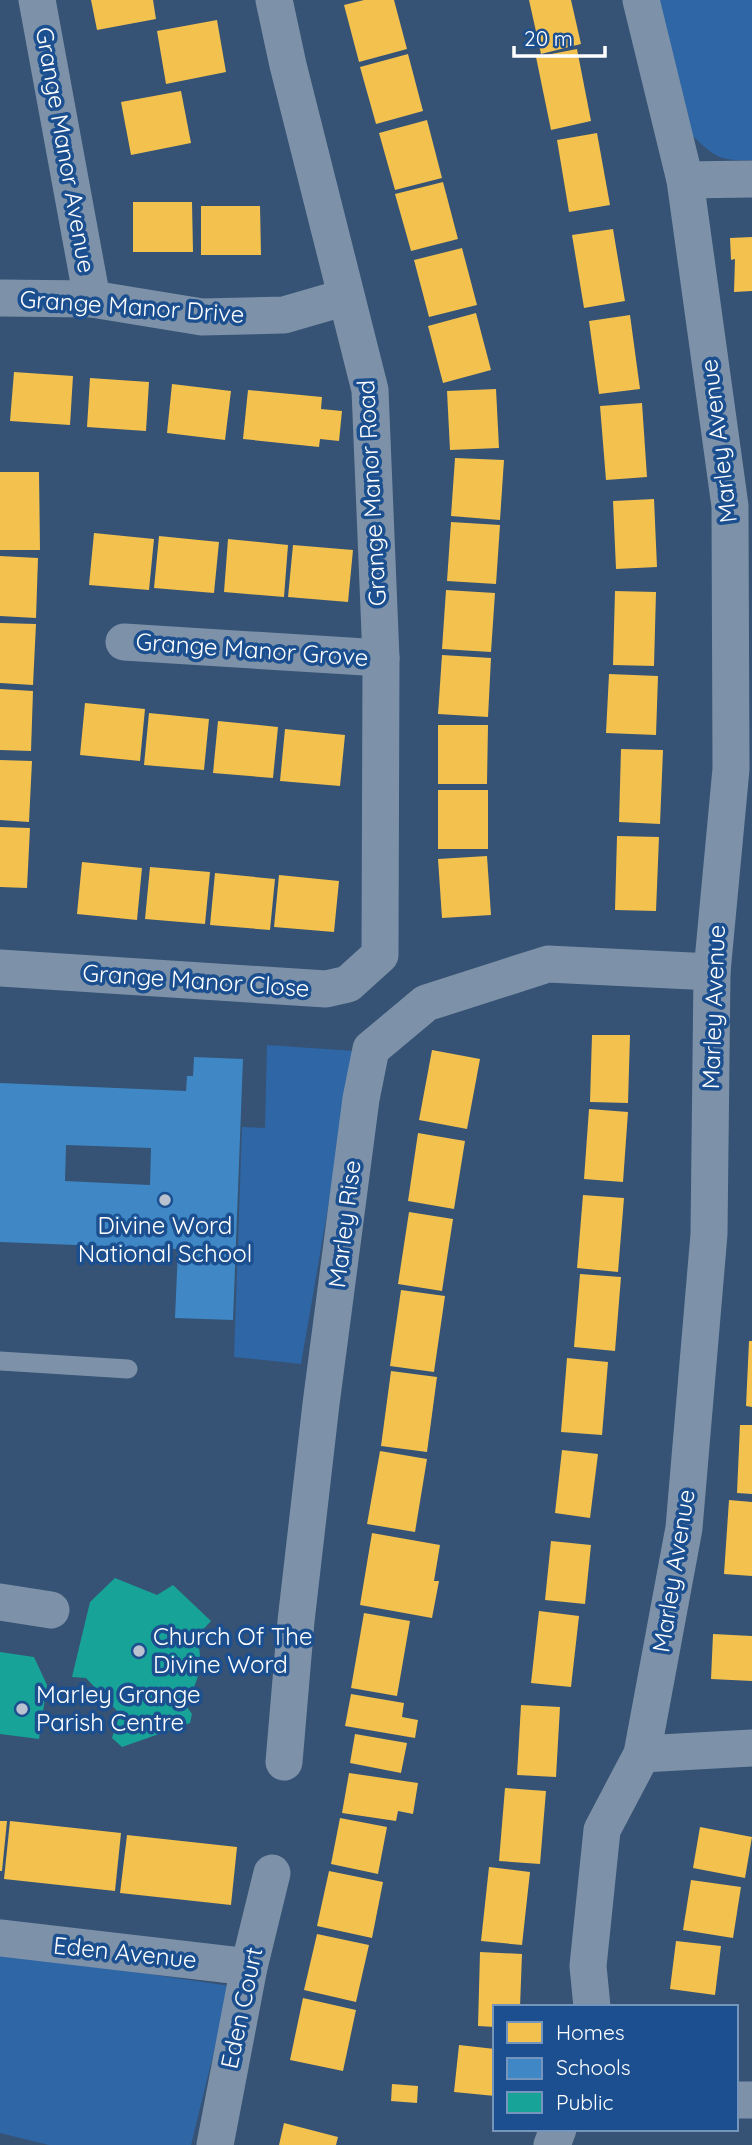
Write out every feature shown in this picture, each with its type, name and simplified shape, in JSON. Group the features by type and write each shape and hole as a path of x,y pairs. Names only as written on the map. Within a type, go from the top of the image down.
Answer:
{"street":[{"name":"Grange Manor Avenue","path":"37,0 92,299"},
{"name":"Grange Manor Road","path":"274,0 370,390 381,658 380,955"},
{"name":"Marley Avenue","path":"592,2005 588,1966 602,1830 642,1754 686,1515 709,1234 712,972 731,769 741,505 685,180 641,0"},
{"path":"685,180 752,179"},
{"name":"Grange Manor Drive","path":"0,298 92,299 202,317 284,315 346,297"},
{"name":"Grange Manor Grove","path":"124,642 381,658"},
{"name":"Grange Manor Close","path":"0,968 326,989 348,984 380,955"},
{"name":"Marley Rise","path":"284,1762 296,1621 321,1404 360,1100 371,1049 388,1032 426,1003 548,964 712,972"},
{"path":"0,1602 51,1610"},
{"path":"642,1754 752,1748"},
{"name":"Eden Court","path":"215,2145 250,1967 272,1872"},
{"name":"Eden Avenue","path":"0,1938 250,1967"}],"lane":[{"path":"0,1361 128,1369"}],"shaded area":[{"path":"656,0 752,0 752,160 719,157 693,136"},
{"path":"267,1045 355,1051 301,1364 234,1357 242,1127 265,1128"},
{"path":"0,1952 230,1986 191,2145 49,2145 0,2133"}],"building: Homes":[{"path":"91,0 153,0 156,19 97,30"},
{"path":"364,0 394,0 407,49 359,62 344,5"},
{"path":"529,0 571,0 581,44 541,54"},
{"path":"217,20 226,72 166,84 157,31"},
{"path":"577,49 591,121 551,130 536,57"},
{"path":"408,54 423,111 376,124 360,67"},
{"path":"181,91 191,143 131,155 121,102"},
{"path":"427,120 442,178 395,190 379,133"},
{"path":"597,133 610,205 569,212 557,140"},
{"path":"443,182 458,239 411,251 395,194"},
{"path":"133,202 192,202 193,252 133,252"},
{"path":"201,206 260,206 261,255 201,255"},
{"path":"613,229 625,301 584,308 572,235"},
{"path":"752,237 752,291 734,292 735,259 731,260 730,238"},
{"path":"462,248 477,305 429,317 414,260"},
{"path":"476,313 491,370 443,383 428,326"},
{"path":"630,315 640,389 599,394 589,321"},
{"path":"14,372 73,376 70,425 10,421"},
{"path":"90,378 149,382 146,431 87,427"},
{"path":"172,384 231,391 225,440 167,433"},
{"path":"496,389 499,448 450,450 447,391"},
{"path":"248,390 322,397 321,409 342,411 339,441 320,439 319,447 243,439"},
{"path":"642,403 647,477 606,480 600,406"},
{"path":"455,458 504,460 500,520 451,516"},
{"path":"0,472 39,472 40,550 0,550"},
{"path":"654,499 657,567 616,569 613,501"},
{"path":"451,522 500,525 496,584 447,581"},
{"path":"94,533 154,539 149,590 89,585"},
{"path":"159,536 219,542 214,593 154,588"},
{"path":"228,539 288,545 284,597 224,592"},
{"path":"293,545 353,550 348,602 288,597"},
{"path":"0,556 38,558 36,618 0,616"},
{"path":"446,590 495,593 491,652 442,649"},
{"path":"615,591 656,592 654,666 613,665"},
{"path":"0,623 36,624 33,685 0,683"},
{"path":"442,655 491,658 488,717 438,714"},
{"path":"609,674 658,676 656,735 606,733"},
{"path":"0,689 33,691 31,751 0,750"},
{"path":"85,703 145,709 140,761 80,755"},
{"path":"149,713 209,719 204,770 144,765"},
{"path":"218,721 278,727 273,778 213,773"},
{"path":"438,725 488,725 487,784 438,784"},
{"path":"285,729 345,735 340,786 280,781"},
{"path":"621,749 663,750 660,824 619,822"},
{"path":"0,760 32,761 29,822 0,820"},
{"path":"438,790 488,790 488,849 438,849"},
{"path":"0,827 30,828 27,888 0,887"},
{"path":"617,836 659,837 656,911 615,910"},
{"path":"487,856 491,915 442,918 438,859"},
{"path":"82,862 142,868 137,920 77,914"},
{"path":"150,867 210,872 205,924 145,919"},
{"path":"215,873 275,879 270,930 210,925"},
{"path":"279,875 339,881 334,932 274,927"},
{"path":"592,1035 630,1035 628,1103 590,1102"},
{"path":"432,1050 480,1059 467,1129 419,1120"},
{"path":"589,1109 628,1112 623,1182 584,1179"},
{"path":"418,1133 465,1141 454,1209 408,1201"},
{"path":"583,1195 624,1198 618,1272 577,1268"},
{"path":"409,1212 453,1219 442,1291 398,1284"},
{"path":"580,1274 621,1277 615,1351 574,1347"},
{"path":"401,1290 445,1296 434,1372 390,1366"},
{"path":"749,1341 752,1341 752,1407 746,1406"},
{"path":"567,1358 608,1362 602,1435 561,1432"},
{"path":"391,1371 437,1377 427,1452 381,1446"},
{"path":"740,1425 752,1425 752,1494 737,1493"},
{"path":"562,1450 598,1454 590,1518 555,1513"},
{"path":"380,1451 427,1459 415,1532 367,1524"},
{"path":"729,1500 752,1502 752,1576 724,1574"},
{"path":"372,1533 440,1545 434,1581 439,1581 432,1618 360,1605"},
{"path":"551,1541 591,1545 585,1604 545,1600"},
{"path":"539,1611 579,1616 571,1687 531,1683"},
{"path":"364,1613 410,1621 397,1696 351,1688"},
{"path":"713,1634 752,1636 752,1681 711,1679"},
{"path":"351,1694 404,1703 402,1717 418,1720 415,1738 345,1726"},
{"path":"521,1705 560,1707 556,1777 517,1775"},
{"path":"355,1734 407,1743 401,1773 350,1763"},
{"path":"349,1773 418,1783 413,1814 398,1811 396,1821 342,1813"},
{"path":"505,1788 546,1791 540,1864 499,1861"},
{"path":"340,1818 387,1827 378,1874 331,1864"},
{"path":"0,1821 7,1821 2,1871 0,1871"},
{"path":"10,1821 121,1833 115,1891 4,1879"},
{"path":"700,1827 752,1837 745,1878 693,1868"},
{"path":"127,1835 237,1847 231,1905 120,1893"},
{"path":"489,1867 530,1872 522,1945 481,1941"},
{"path":"329,1871 383,1882 372,1938 317,1926"},
{"path":"691,1880 741,1887 733,1938 683,1930"},
{"path":"317,1934 369,1945 356,2002 304,1990"},
{"path":"676,1941 721,1946 715,1995 670,1989"},
{"path":"480,1952 522,1954 520,2005 493,2005 493,2027 478,2026"},
{"path":"303,1998 356,2010 343,2071 290,2060"},
{"path":"459,2045 493,2049 493,2096 454,2092"},
{"path":"392,2084 418,2086 417,2103 391,2101"},
{"path":"284,2123 338,2137 336,2145 279,2145"}],"building: Schools":[{"path":"194,1057 243,1059 233,1320 175,1318 178,1249 0,1242 0,1083 186,1091 187,1076 193,1076","holes":["66,1145 151,1148 150,1185 65,1181"]}],"building: Public":[{"name":"Church Of The Divine Word","path":"115,1578 157,1595 173,1585 211,1621 198,1635 201,1668 187,1707 192,1714 190,1723 122,1747 112,1738 120,1714 86,1678 72,1677 90,1602"},
{"name":"Marley Grange Parish Centre","path":"0,1652 34,1657 47,1685 39,1739 0,1734"}],"place":[{"name":"Divine Word National School","path":"165,1200"},
{"name":"Church Of The Divine Word","path":"139,1651"},
{"name":"Marley Grange Parish Centre","path":"22,1709"}]}
